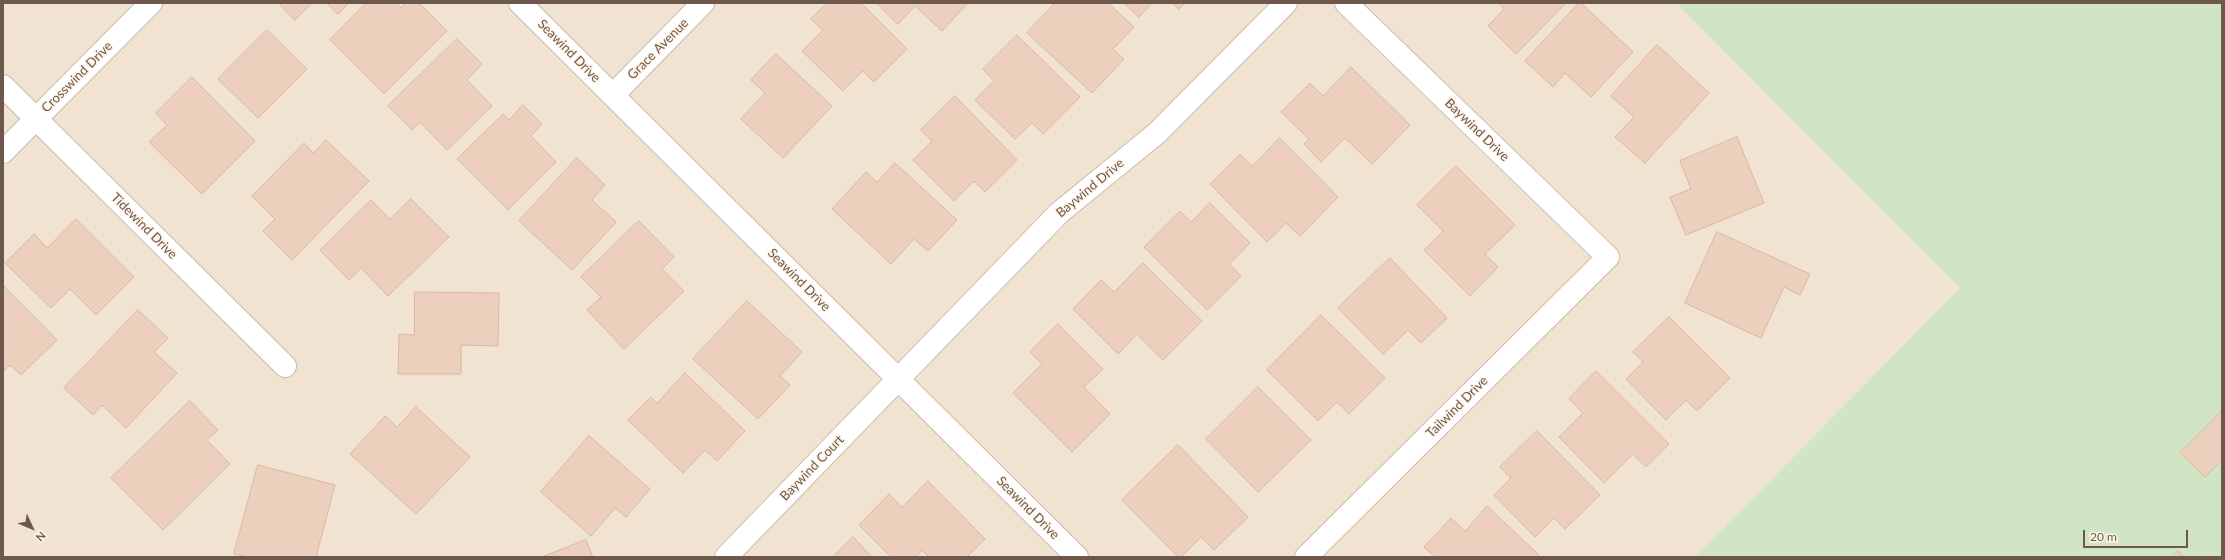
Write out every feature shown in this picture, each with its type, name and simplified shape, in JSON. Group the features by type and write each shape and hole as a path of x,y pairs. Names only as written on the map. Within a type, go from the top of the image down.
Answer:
{"street":[{"name":"Crosswind Drive","path":"3,152 151,3"},
{"name":"Seawind Drive","path":"520,3 1077,557"},
{"name":"Grace Avenue","path":"612,95 703,3"},
{"name":"Baywind Drive","path":"898,379 1059,213 1157,133 1286,3"},
{"name":"Baywind Drive","path":"1346,3 1608,256"},
{"name":"Tidewind Drive","path":"3,86 285,366"},
{"name":"Tailwind Drive","path":"1306,557 1608,256"},
{"name":"Baywind Court","path":"726,557 898,379"}],"shaded area":[{"path":"3,3 1676,3 1961,288 1695,557 3,557"}],"green space":[{"path":"1676,3 2222,3 2222,557 1695,557 1960,288"}],"building":[{"path":"279,3 312,3 295,20"},
{"path":"327,3 349,3 338,14"},
{"path":"366,3 396,3 401,8 405,3 419,3 447,31 384,94 330,40"},
{"path":"828,3 861,3 907,49 874,82 863,71 843,91 802,51 823,30 811,19"},
{"path":"877,3 968,3 942,31 915,6 898,24"},
{"path":"1055,3 1108,3 1134,27 1113,49 1124,59 1092,93 1027,33"},
{"path":"1124,3 1152,3 1139,17"},
{"path":"1173,3 1185,3 1179,9"},
{"path":"1499,3 1566,3 1516,54 1488,26 1504,9"},
{"path":"1579,3 1581,3 1633,52 1591,97 1565,73 1553,87 1525,61"},
{"path":"267,30 307,69 258,118 218,79"},
{"path":"1017,35 1080,97 1043,134 1032,123 1015,139 975,100 994,81 983,69"},
{"path":"457,39 482,64 467,80 492,106 447,150 420,122 412,130 388,106"},
{"path":"1657,45 1709,93 1645,163 1615,137 1634,117 1611,96"},
{"path":"776,54 832,106 783,158 741,119 765,93 751,80"},
{"path":"1351,67 1410,125 1372,164 1345,138 1321,162 1304,144 1309,139 1281,112 1310,83 1323,96"},
{"path":"192,77 255,141 202,194 149,142 167,125 156,113"},
{"path":"955,96 1017,160 985,192 974,181 954,201 913,160 932,141 921,130"},
{"path":"523,105 542,124 531,136 556,162 508,210 457,159 503,114 509,120"},
{"path":"1737,137 1764,203 1686,235 1670,197 1691,189 1680,161"},
{"path":"1280,138 1338,197 1300,236 1286,223 1267,242 1210,184 1240,154 1252,166"},
{"path":"326,140 369,181 292,260 263,231 275,219 252,196 304,143 313,153"},
{"path":"577,158 605,185 592,200 616,222 572,270 519,221"},
{"path":"895,163 957,220 928,251 914,239 891,264 832,209 866,172 877,182"},
{"path":"1456,166 1515,225 1485,254 1498,267 1470,296 1424,250 1443,231 1417,205"},
{"path":"411,199 449,237 388,296 361,268 349,280 320,250 371,200 390,219"},
{"path":"1210,203 1250,243 1229,264 1241,276 1207,310 1144,247 1180,211 1191,222"},
{"path":"76,219 134,277 96,315 70,289 51,308 5,263 34,234 47,248"},
{"path":"639,221 674,257 662,269 684,291 624,349 587,310 601,297 581,277"},
{"path":"1717,232 1810,274 1800,295 1784,287 1761,338 1685,303"},
{"path":"1390,258 1447,318 1421,343 1408,330 1383,354 1338,308"},
{"path":"1143,263 1202,321 1163,360 1137,334 1118,354 1073,309 1101,280 1114,292"},
{"path":"3,285 57,340 21,375 10,365 3,372"},
{"path":"415,292 499,293 498,346 461,345 461,374 398,374 399,334 414,335"},
{"path":"747,301 802,352 780,376 790,385 758,419 693,359"},
{"path":"138,310 168,338 154,352 177,373 126,428 102,405 93,415 64,388"},
{"path":"1321,315 1385,378 1349,414 1337,402 1318,421 1267,370"},
{"path":"1669,317 1730,378 1697,411 1686,400 1666,420 1626,379 1643,362 1633,352"},
{"path":"1058,324 1103,369 1084,387 1110,414 1072,452 1013,393 1042,364 1030,352"},
{"path":"1596,371 1669,444 1646,467 1633,454 1604,483 1559,437 1583,413 1569,399"},
{"path":"685,373 745,431 717,461 705,450 683,473 628,420 651,397 657,403"},
{"path":"1258,387 1311,440 1258,492 1206,439"},
{"path":"190,401 218,430 207,440 230,464 163,530 111,478"},
{"path":"416,407 470,457 416,514 350,454 385,416 397,427"},
{"path":"2222,411 2222,460 2205,477 2180,453"},
{"path":"1537,431 1600,495 1565,529 1554,518 1535,537 1494,495 1511,478 1500,467"},
{"path":"589,436 650,489 626,517 615,508 591,536 541,492"},
{"path":"1178,445 1248,517 1214,550 1201,537 1181,557 1178,557 1122,500"},
{"path":"258,465 335,485 316,557 247,557 234,554"},
{"path":"928,481 985,539 967,557 929,557 922,550 916,557 891,557 859,525 889,494 902,507"},
{"path":"1487,506 1539,555 1537,557 1435,557 1424,547 1451,518 1465,531"},
{"path":"853,537 872,557 833,557"},
{"path":"586,540 593,557 542,557"},
{"path":"2178,551 2184,557 2172,557"}]}
